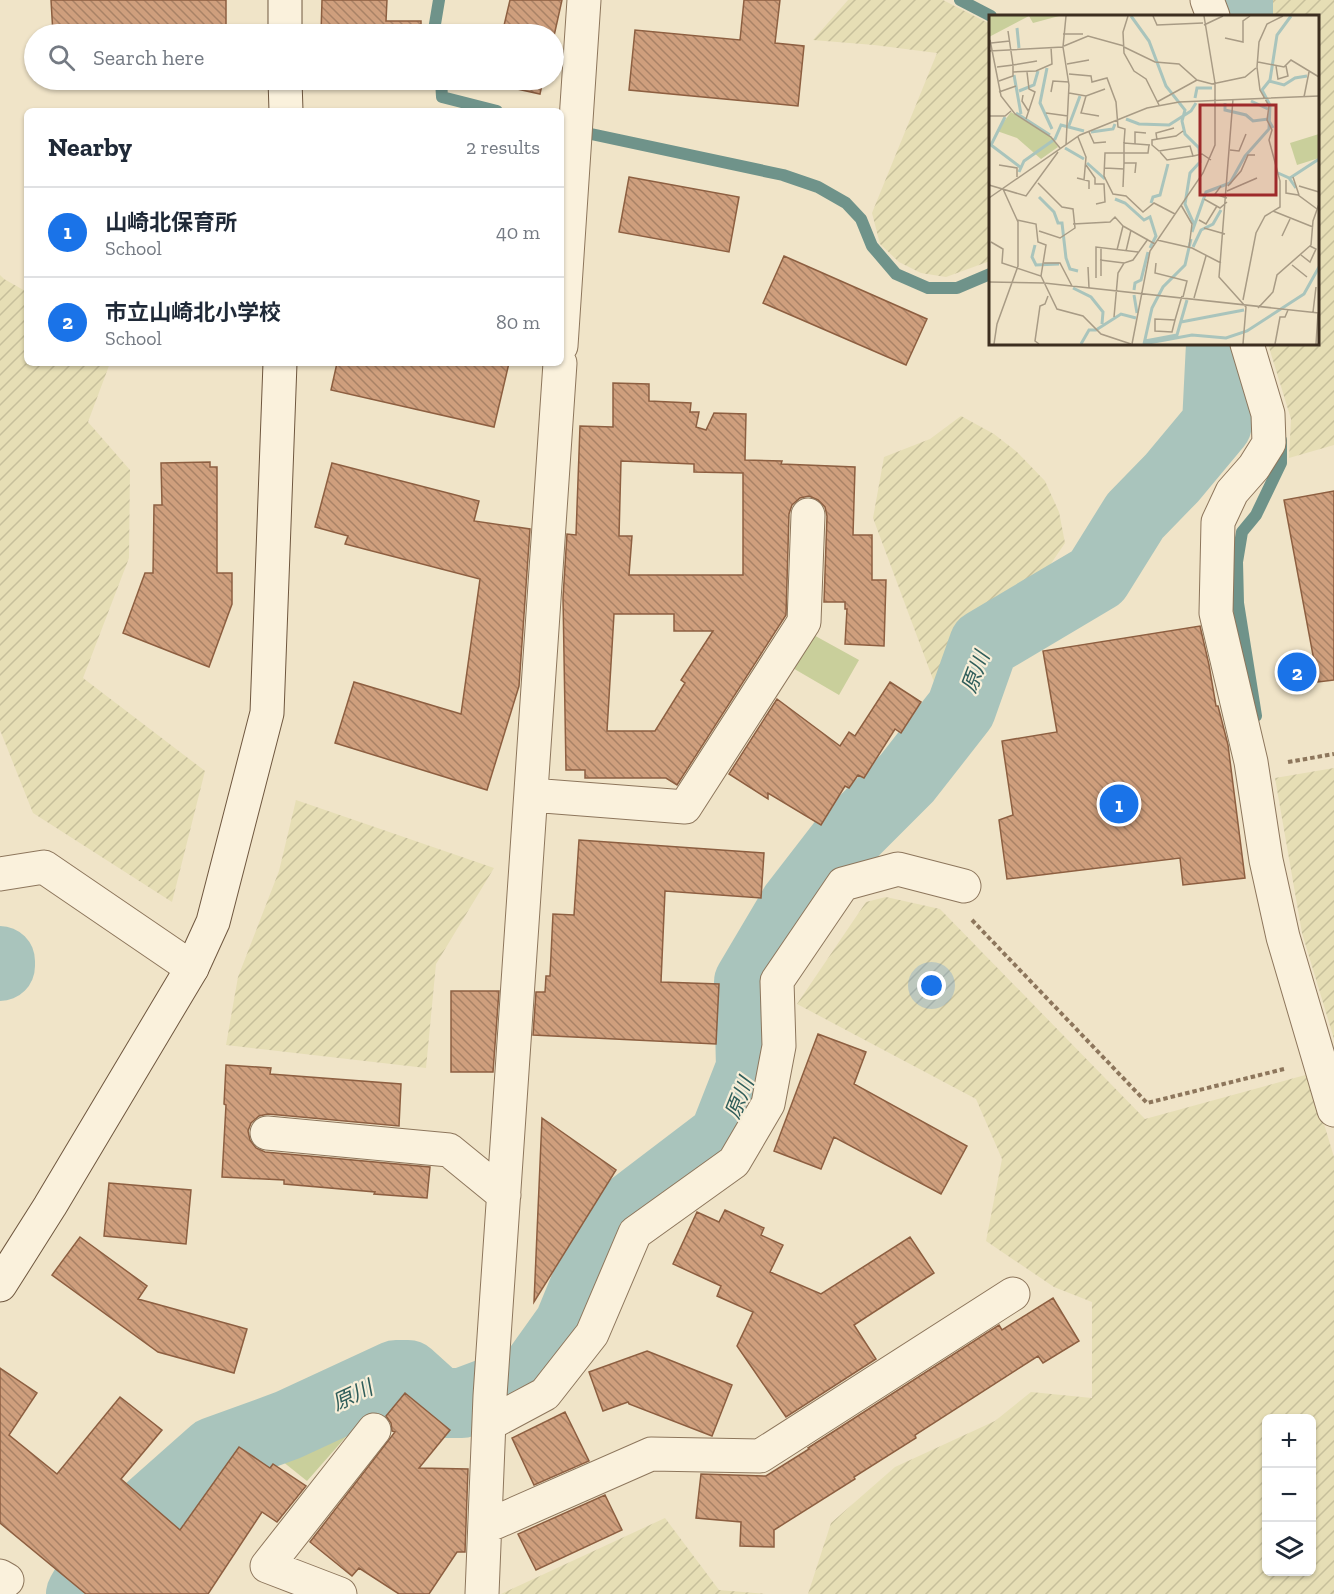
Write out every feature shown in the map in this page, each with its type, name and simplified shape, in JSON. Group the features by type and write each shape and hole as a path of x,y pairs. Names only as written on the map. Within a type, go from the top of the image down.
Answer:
{"street":[{"path":"285,0 285,24"},
{"path":"564,303 584,0"},
{"path":"1207,0 1213,15"},
{"path":"285,90 286,108"},
{"path":"1247,345 1268,414 1269,443 1254,467 1232,492 1218,522 1216,612 1252,769 1266,860 1283,937 1334,1110"},
{"path":"0,1284 50,1206 192,968 213,922 267,713 280,366"},
{"path":"482,1594 489,1418 560,366"},
{"path":"531,795 685,807 804,622 808,515"},
{"path":"7,873 44,867 192,968"},
{"path":"489,1418 545,1394 592,1334 635,1233 734,1162 768,1104 779,1046 777,981 843,884 898,869 964,886"},
{"path":"267,1133 449,1150 504,1196"},
{"path":"485,1527 651,1454 760,1456 1013,1294"},
{"path":"340,1594 267,1566 374,1430"}],"path":[{"path":"1252,769 1334,754"},
{"path":"964,886 964,911 1147,1103 1320,1060"}],"shaded area":[{"path":"848,0 943,0 989,23 989,261 946,277 921,273 899,262 880,244 872,213 937,53 813,40"},
{"path":"1247,0 1334,0 1334,445 1289,458 1291,419 1268,345 1319,345 1319,15 1246,15"},
{"path":"0,275 24,290 24,366 109,366 88,422 130,470 129,558 83,678 205,771 172,902 33,813 0,730"},
{"path":"961,416 994,434 1017,452 1045,481 1059,512 1065,543 1033,590 970,628 940,698 873,518 884,457 930,439"},
{"path":"1334,768 1334,1039 1302,933 1275,778"},
{"path":"296,800 494,868 436,964 426,1068 226,1045 238,977 279,871"},
{"path":"886,897 940,909 1145,1119 1309,1074 1334,1157 1334,1594 808,1594 831,1523 895,1467 995,1421 1031,1392 1092,1398 1092,1302 1054,1287 986,1241 1002,1159 976,1099 797,1004 866,902"},
{"path":"665,1518 719,1590 766,1594 501,1594"}],"green space":[{"path":"810,633 859,660 839,695 791,667"},
{"path":"374,1405 307,1481 267,1449"}],"building":[{"path":"51,0 226,0 226,24 52,24"},
{"path":"322,0 387,0 386,21 421,21 421,24 321,24"},
{"path":"510,0 562,0 557,24 504,24"},
{"path":"744,0 780,0 775,43 804,46 798,106 629,90 635,30 740,40"},
{"path":"522,90 541,90 540,94"},
{"path":"629,177 739,197 729,252 619,232"},
{"path":"784,256 927,319 906,365 763,303"},
{"path":"336,366 508,366 494,427 331,390"},
{"path":"613,383 649,384 649,401 691,403 690,412 699,412 696,427 706,430 714,413 746,414 745,460 855,467 853,535 872,535 872,580 886,580 884,646 845,644 847,609 845,609 845,602 824,602 827,516 825,507 818,500 809,496 800,498 792,505 789,514 786,615 677,785 666,778 585,778 585,770 566,770 563,598 567,534 576,535 580,426 613,427","holes":["621,461 694,464 694,472 743,473 743,575 629,575 632,536 619,536","614,614 674,614 674,631 713,631 681,680 685,683 655,731 607,731"]},
{"path":"210,462 210,467 217,467 217,573 232,573 232,604 209,667 123,633 145,573 153,573 154,505 162,505 161,463"},
{"path":"332,463 479,501 474,521 530,529 519,686 487,790 335,743 354,682 461,714 480,579 345,544 348,536 315,527"},
{"path":"1334,491 1334,680 1318,682 1284,500"},
{"path":"1200,626 1216,706 1218,706 1228,745 1245,878 1183,885 1180,858 1007,879 999,820 1013,815 1002,741 1057,732 1043,651"},
{"path":"890,682 921,702 901,733 895,729 864,778 858,775 849,788 845,786 821,825 768,793 768,799 729,774 777,699 840,746 849,732 855,736"},
{"path":"579,840 764,853 761,898 665,891 661,982 719,984 716,1044 533,1035 536,992 545,992 546,976 550,976 553,914 574,915"},
{"path":"451,991 499,991 493,1072 451,1072"},
{"path":"818,1034 866,1052 854,1084 967,1146 941,1194 834,1137 821,1169 774,1151"},
{"path":"226,1065 271,1068 270,1074 401,1084 399,1126 268,1114 259,1116 251,1123 248,1131 250,1140 256,1148 265,1152 430,1167 427,1198 284,1184 284,1180 222,1177"},
{"path":"542,1118 616,1170 534,1302"},
{"path":"109,1183 191,1190 186,1244 104,1236"},
{"path":"725,1210 764,1228 761,1235 783,1245 770,1272 821,1294 910,1237 934,1273 854,1325 876,1359 786,1417 737,1346 753,1312 717,1296 721,1286 673,1264 697,1212 719,1222"},
{"path":"80,1237 147,1286 138,1299 247,1329 234,1373 158,1352 52,1275"},
{"path":"1053,1298 1079,1341 1043,1363 1038,1356 915,1435 916,1438 854,1477 855,1479 774,1530 774,1547 740,1546 741,1522 696,1518 701,1474 766,1476 999,1325 1002,1330"},
{"path":"647,1351 732,1385 712,1436 628,1402 603,1411 589,1372"},
{"path":"0,1368 37,1393 9,1435 57,1474 120,1397 162,1430 121,1479 180,1530 239,1447 270,1468 273,1464 306,1486 277,1522 262,1512 208,1594 86,1594 0,1523"},
{"path":"405,1393 450,1430 419,1468 468,1469 465,1552 457,1552 429,1594 399,1594 359,1568 352,1576 310,1542 395,1432 392,1431 391,1423 386,1416"},
{"path":"565,1412 589,1461 534,1485 512,1438"},
{"path":"605,1495 622,1530 536,1570 518,1534"}],"waterway":[{"path":"435,24 439,0"},
{"path":"960,0 989,15"},
{"name":"原川","path":"1238,0 1238,15"},
{"path":"442,90 442,97 485,108"},
{"path":"577,131 783,175 818,187 846,203 861,219 872,246 896,274 928,288 957,288 989,274"},
{"name":"原川","path":"81,1594 109,1545 214,1452 288,1425 396,1375 408,1375 439,1403 462,1403 532,1377 569,1325 611,1223 724,1137 751,1068 749,982 794,906 845,840 907,778 961,709 984,644 1097,577 1135,516 1172,478 1217,424 1221,345"},
{"path":"1256,716 1238,603 1237,562 1242,532 1256,515 1281,463 1281,440"},
{"path":"0,961 0,966"}],"place":[{"name":"市立山崎北小学校","path":"1297,672"},
{"name":"山崎北保育所","path":"1119,804"}]}
